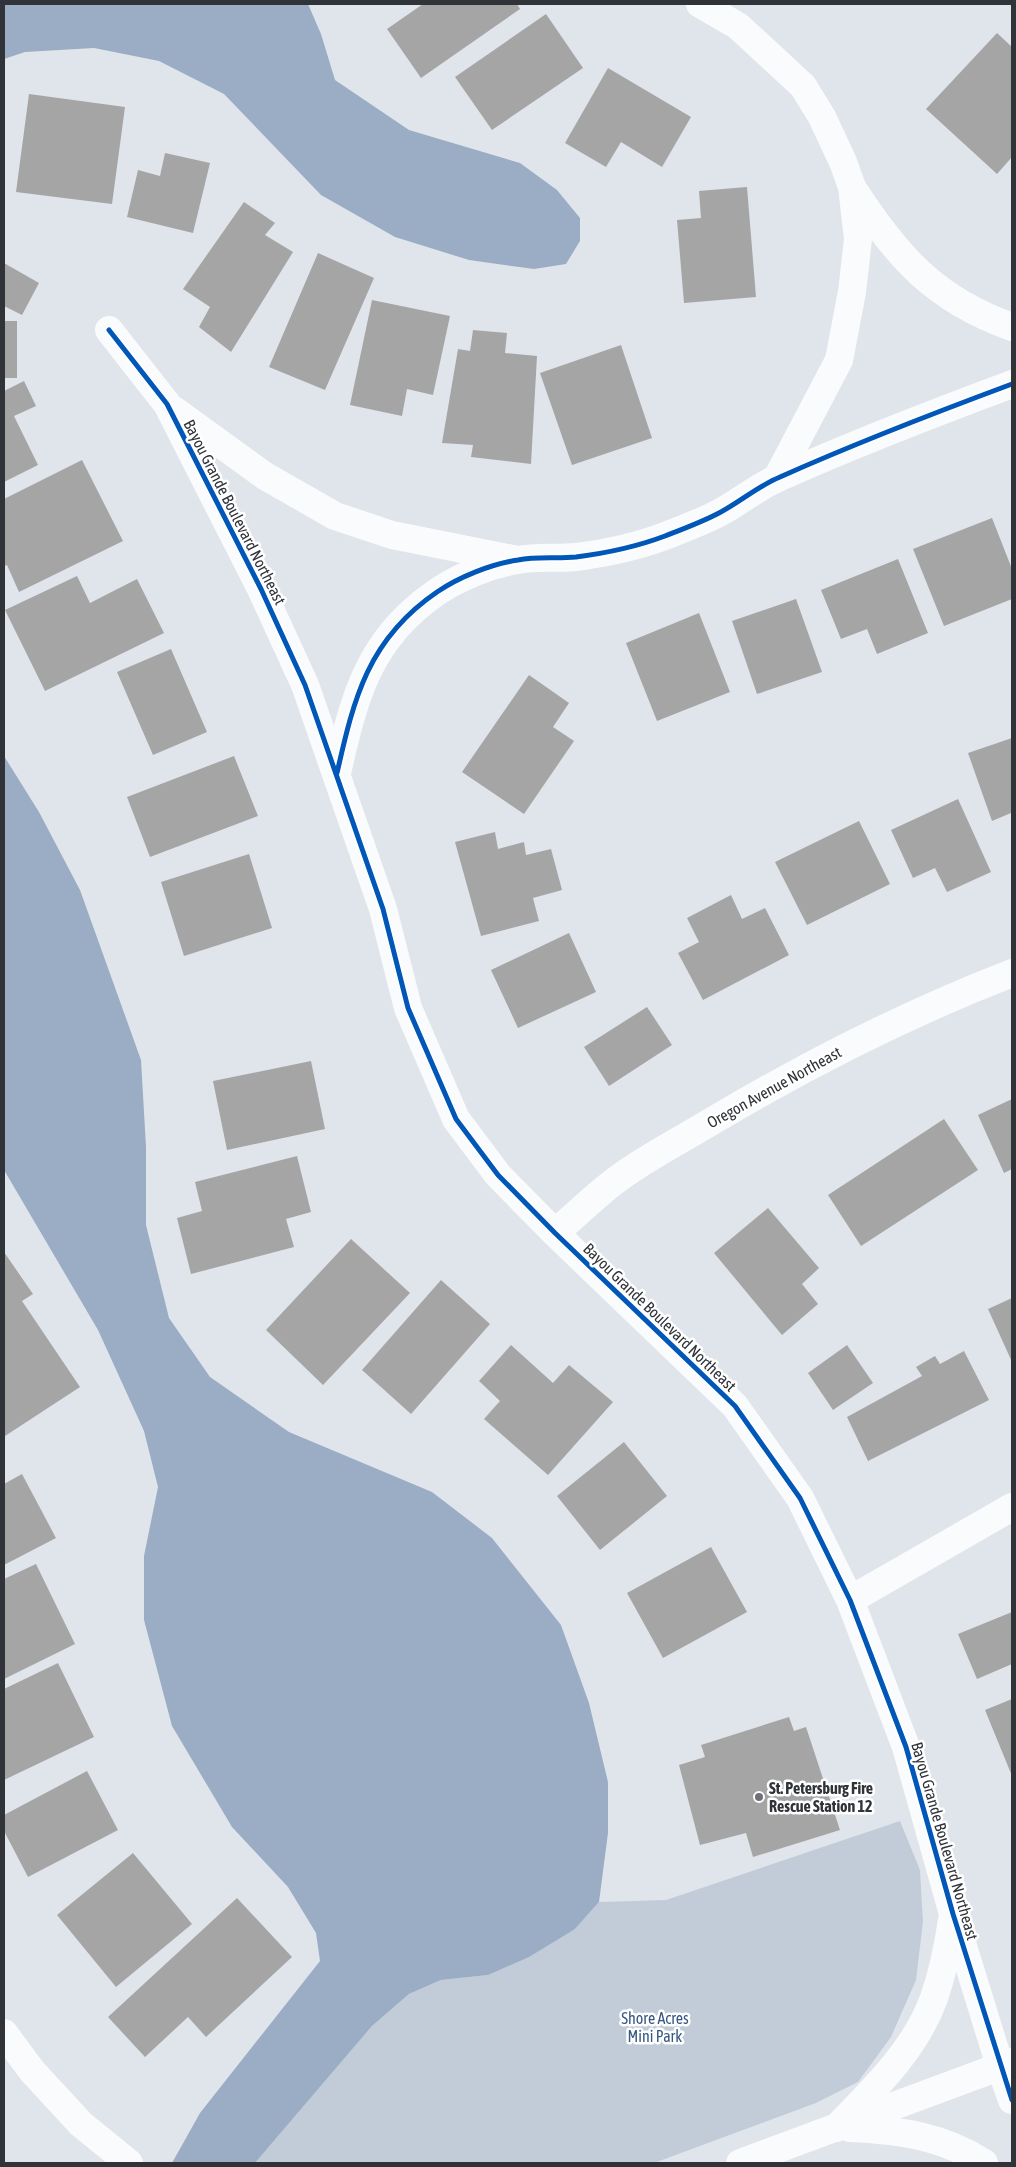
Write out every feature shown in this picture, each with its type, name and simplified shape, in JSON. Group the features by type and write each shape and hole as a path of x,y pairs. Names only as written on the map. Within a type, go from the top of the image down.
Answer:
{"street":[{"path":"700,4 738,26 803,86 822,116 852,187 858,239 852,292 839,360 777,478"},
{"path":"852,187 880,230 918,273 955,302 1012,327"},
{"name":"Bayou Grande Boulevard Northeast","path":"109,330 166,404 265,597 305,685 337,773 382,908 408,1008 456,1119 498,1174 555,1233 735,1406 800,1498 850,1600 906,1746 953,1914 1006,2064 740,2163"},
{"name":"Bayou Grande Boulevard Northeast","path":"337,773 351,712 362,681 381,648 406,616 438,592 472,574 518,560 573,557 618,550 665,536 719,513 777,478 921,418 1012,384"},
{"name":"Bayou Grande Boulevard Northeast","path":"166,404 265,476 335,516 392,535 518,560"},
{"name":"Oregon Avenue Northeast","path":"555,1233 607,1187 680,1140 766,1089 864,1038 972,988 1012,973"},
{"path":"850,1600 1012,1508"},
{"name":"Bayou Grande Boulevard Northeast","path":"836,2128 882,2079 920,2027 934,2000 946,1960 953,1914"},
{"path":"4,2034 32,2071 81,2124 129,2163"},
{"path":"1006,2064 1012,2100"},
{"name":"Bayou Grande Boulevard Northeast","path":"836,2128 891,2130 915,2134 947,2144 984,2163"}],"green space":[{"name":"Shore Acres Mini Park","path":"900,1821 920,1870 923,1922 916,1980 891,2037 858,2082 816,2103 654,2163 255,2163 372,2026 409,1994 441,1980 488,1975 575,1929 599,1902 666,1900"}],"water":[{"path":"4,4 308,4 321,34 335,80 409,130 520,163 557,190 580,218 580,241 566,264 534,269 469,260 395,237 321,195 224,94 159,61 94,48 25,52 4,59"},
{"path":"4,756 39,812 80,890 141,1060 146,1147 146,1225 169,1318 210,1377 289,1432 432,1492 492,1538 561,1625 589,1703 608,1782 608,1833 599,1902 575,1929 529,1957 488,1975 441,1980 409,1994 372,2026 255,2163 172,2163 200,2113 320,1961 316,1933 288,1887 232,1827 172,1726 144,1620 144,1556 158,1487 144,1431 98,1330 4,1170"}],"building":[{"path":"423,4 517,4 520,9 421,78 387,29"},
{"path":"546,14 583,68 492,130 455,77"},
{"path":"997,33 1012,47 1012,157 997,174 926,109"},
{"path":"608,68 691,117 662,167 621,142 606,167 565,143"},
{"path":"29,94 125,107 112,204 16,192"},
{"path":"165,153 210,163 193,233 127,217 138,170 160,176"},
{"path":"747,187 756,297 684,303 677,220 701,218 699,191"},
{"path":"244,202 275,223 265,235 293,252 231,352 199,327 210,307 183,289"},
{"path":"318,253 374,278 325,390 269,367"},
{"path":"4,263 39,283 22,315 4,306"},
{"path":"372,300 450,316 433,395 407,389 402,416 350,405"},
{"path":"4,321 17,321 17,378 4,378"},
{"path":"473,330 507,333 505,353 537,356 531,464 471,457 473,445 442,443 458,349 470,351"},
{"path":"621,345 652,438 572,465 540,373"},
{"path":"24,381 36,406 14,416 38,465 4,482 4,391"},
{"path":"82,460 123,541 19,592 7,565 4,566 4,499"},
{"path":"992,518 1012,569 1012,599 944,626 913,549"},
{"path":"898,559 928,633 877,654 867,629 841,639 821,590"},
{"path":"77,576 90,603 137,579 164,633 45,691 5,610"},
{"path":"796,599 822,672 757,694 732,621"},
{"path":"699,613 730,692 657,721 626,643"},
{"path":"171,649 207,732 153,755 117,672"},
{"path":"529,675 569,703 553,727 574,741 524,814 462,772"},
{"path":"1012,738 1012,817 1011,813 992,821 968,753"},
{"path":"234,756 258,816 150,857 127,797"},
{"path":"958,799 991,872 947,892 935,868 913,878 891,830"},
{"path":"859,821 890,884 807,925 775,862"},
{"path":"495,832 498,849 524,842 526,855 551,849 562,890 533,898 539,921 481,936 455,842"},
{"path":"249,854 272,928 184,956 161,882"},
{"path":"731,895 742,919 765,908 789,955 703,1000 678,953 699,942 687,918"},
{"path":"569,933 596,992 518,1028 491,970"},
{"path":"647,1007 672,1045 609,1086 584,1047"},
{"path":"311,1061 325,1129 227,1150 213,1081"},
{"path":"1012,1099 1012,1169 1004,1173 978,1115"},
{"path":"944,1119 978,1170 861,1246 828,1195"},
{"path":"297,1156 311,1212 286,1219 294,1247 191,1274 177,1218 202,1211 195,1182"},
{"path":"768,1208 819,1268 802,1284 818,1304 782,1335 714,1253"},
{"path":"351,1239 410,1293 323,1385 266,1330"},
{"path":"4,1252 33,1294 22,1301 80,1387 5,1436"},
{"path":"441,1280 490,1324 411,1414 362,1370"},
{"path":"1012,1298 1012,1362 988,1309"},
{"path":"511,1345 553,1383 569,1365 613,1402 548,1475 484,1419 500,1401 479,1381"},
{"path":"847,1345 873,1383 833,1410 808,1373"},
{"path":"964,1351 989,1400 868,1461 847,1417 922,1376 916,1367 935,1356 940,1364"},
{"path":"624,1442 667,1496 600,1550 557,1496"},
{"path":"22,1474 56,1538 4,1565 4,1484"},
{"path":"711,1547 747,1612 663,1658 627,1593"},
{"path":"36,1564 75,1644 4,1679 4,1579"},
{"path":"1012,1612 1012,1664 977,1679 958,1634"},
{"path":"58,1663 94,1737 4,1780 4,1689"},
{"path":"1012,1699 1012,1776 985,1710"},
{"name":"St. Petersburg Fire Rescue Station 12","path":"789,1717 794,1731 806,1727 840,1830 753,1857 746,1833 700,1845 679,1765 705,1757 701,1745"},
{"path":"87,1771 118,1830 28,1877 4,1831 4,1815"},
{"path":"133,1853 192,1924 116,1987 57,1915"},
{"path":"237,1898 292,1957 206,2037 188,2017 145,2057 108,2017"}],"cycle path":[{"path":"109,330 167,404 261,589 305,685 383,909 408,1008 456,1119 498,1175 555,1233 735,1406 800,1498 850,1600 906,1747 953,1914 1012,2100"},
{"path":"337,773 350,720 367,672 395,630 414,610 446,586 476,572 508,562 532,558 569,558 621,549 654,540 713,516 764,485 809,464 1012,384"}],"place":[{"name":"St. Petersburg Fire Rescue Station 12","path":"759,1797"}]}
